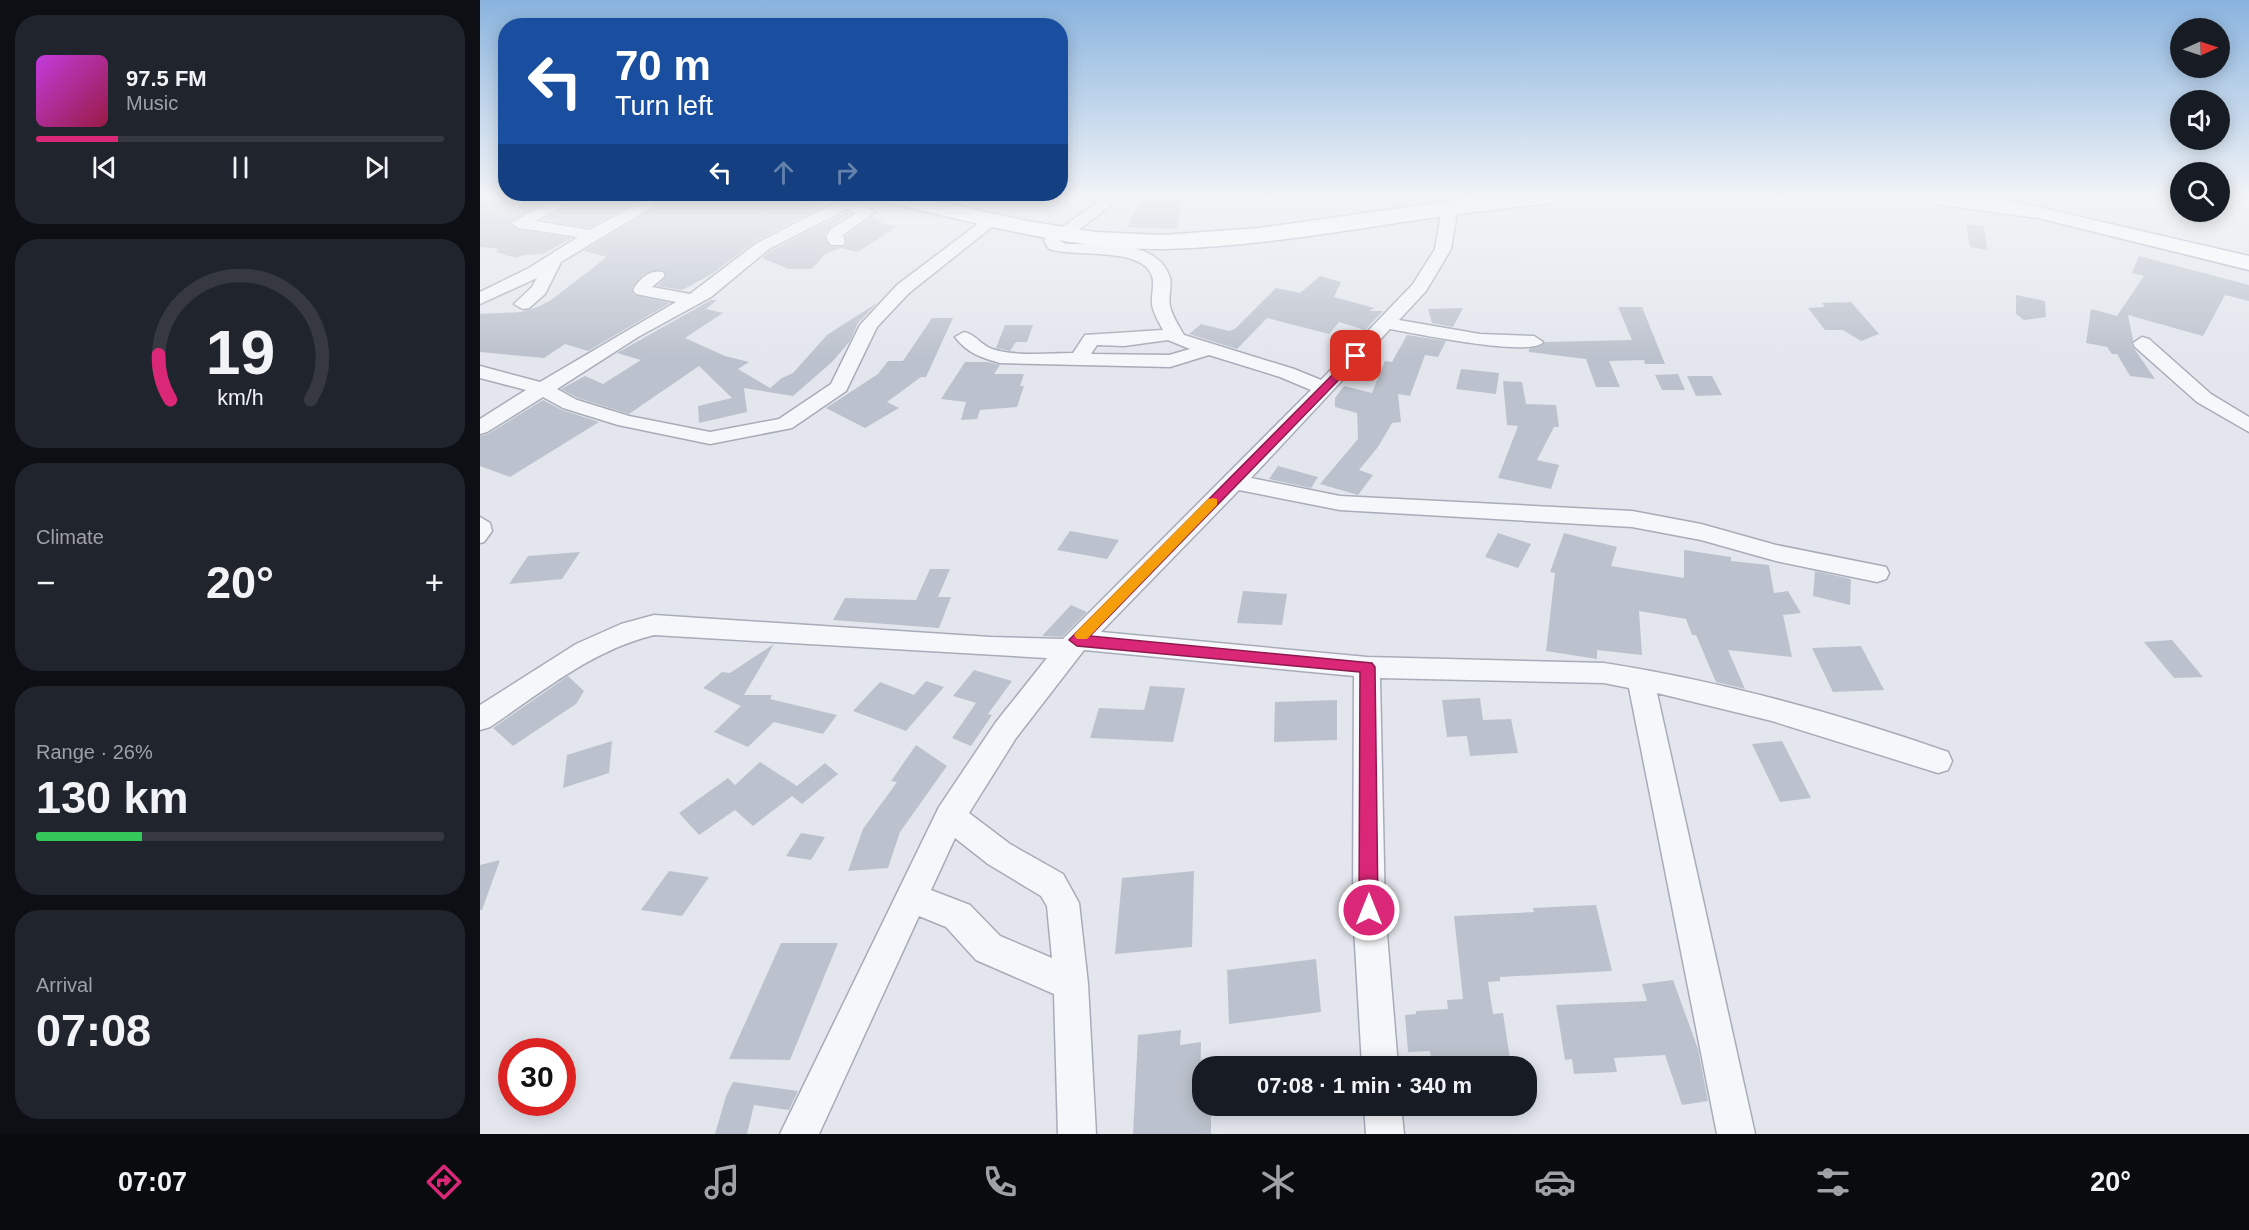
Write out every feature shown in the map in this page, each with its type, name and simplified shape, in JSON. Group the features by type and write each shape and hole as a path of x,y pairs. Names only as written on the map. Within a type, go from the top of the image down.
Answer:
{"main road":[{"path":"2200,251 2249,263"}],"street":[{"path":"480,299 552,262 568,251"},
{"path":"480,428 632,333 693,300 757,251"},
{"path":"480,372 543,389 570,404 625,421 710,438 785,424 839,387 869,324 903,289 952,251"},
{"path":"1095,251 1145,255 1155,262 1162,278 1161,308 1176,339 1287,373 1325,389"},
{"path":"799,1134 950,816 1006,730 1073,645 1388,323 1420,287 1442,251"},
{"path":"523,304 539,290 552,262"},
{"path":"657,276 645,284 642,290 693,300"},
{"path":"1388,323 1480,339 1533,342"},
{"path":"1079,358 1091,339 1124,340 1174,334"},
{"path":"964,337 982,352 1000,357 1170,361 1208,349"},
{"path":"2142,343 2204,398 2249,426"},
{"path":"1234,482 1340,503 1632,519 1701,532 1776,553 1877,573"},
{"path":"480,719 619,633 654,625 990,647 1073,645 1367,667 1604,673 1640,678 1792,716 1938,760"},
{"path":"1367,667 1369,910 1379,1056"},
{"path":"1640,678 1736,1134"},
{"path":"950,816 999,854 1052,885 1063,903 1071,984 1077,1134"},
{"path":"911,897 958,916 988,948 1071,984"},
{"path":"1384,1116 1385,1134"}],"lane":[{"path":"480,521 486,526 486,531 480,539"}],"building":[{"path":"549,251 543,254 523,255 516,258 496,252"},
{"path":"584,251 743,251 712,274 682,290 657,286 667,276 663,270 644,274 631,289 634,295 670,303 588,351 565,344 544,358 480,352 480,314 521,312 551,300 607,257"},
{"path":"770,251 833,251 824,255 812,269 788,269 762,258"},
{"path":"2139,256 2249,285 2249,301 2225,295 2203,336 2128,315 2133,340 2131,344 2155,379 2130,376 2117,354 2112,354 2107,347 2086,343 2091,309 2117,316 2144,276 2132,273"},
{"path":"1320,276 1341,282 1334,297 1374,308 1369,311 1383,311 1365,330 1339,322 1329,334 1267,318 1237,349 1189,334 1201,324 1229,331 1235,329 1276,288 1300,293"},
{"path":"2016,295 2045,301 2046,317 2024,320 2016,314"},
{"path":"711,300 717,300 706,309 723,313 685,338 725,356 749,362 738,369 770,388 782,378 793,373 827,335 877,303 858,323 850,341 832,362 793,396 744,388 747,412 699,423 698,406 732,398 699,366 629,414 578,398 561,389 585,376 603,384 641,360 617,353"},
{"path":"1851,302 1879,334 1861,341 1843,330 1825,330 1808,308 1825,307 1822,303"},
{"path":"1618,307 1642,307 1665,364 1645,364 1644,360 1609,361 1620,387 1596,387 1586,359 1529,352 1529,349 1545,342 1632,340"},
{"path":"1463,308 1453,327 1432,323 1428,309"},
{"path":"932,318 953,318 926,377 921,377 887,402 899,408 865,428 826,408 878,374 888,361 903,361"},
{"path":"1005,325 1033,325 1027,342 1016,342 1010,351 996,348"},
{"path":"1407,335 1446,341 1438,357 1425,355 1410,396 1398,394 1401,422 1392,423 1378,447 1359,470 1373,475 1358,495 1320,484 1358,439 1357,413 1335,407 1335,398 1344,386 1372,393 1385,361 1392,362"},
{"path":"965,362 988,362 1000,365 994,374 1024,374 1020,386 1024,386 1017,407 980,410 977,419 961,420 966,402 941,399"},
{"path":"1461,369 1499,373 1496,394 1456,389"},
{"path":"1678,374 1685,390 1662,390 1655,375"},
{"path":"1687,376 1712,376 1722,395 1696,396"},
{"path":"1503,381 1522,382 1526,404 1556,405 1559,427 1554,427 1537,460 1559,465 1551,489 1498,478 1518,426 1507,425"},
{"path":"543,400 562,410 599,422 510,477 480,466 480,436 488,434"},
{"path":"1278,466 1318,477 1311,488 1269,479"},
{"path":"1070,531 1119,540 1107,559 1057,550"},
{"path":"1498,533 1531,544 1518,568 1485,557"},
{"path":"1564,533 1617,547 1611,566 1684,578 1684,550 1731,557 1731,561 1769,565 1774,593 1788,591 1801,613 1783,615 1792,657 1728,650 1745,689 1716,682 1696,635 1692,635 1686,619 1639,611 1642,655 1597,650 1597,659 1546,651 1555,573 1550,572"},
{"path":"580,552 562,579 509,584 528,556"},
{"path":"930,569 950,569 938,597 951,597 939,628 833,620 845,598 916,600"},
{"path":"1815,571 1851,579 1850,605 1813,596"},
{"path":"1243,591 1287,594 1282,625 1237,623"},
{"path":"1071,605 1087,612 1062,637 1042,636"},
{"path":"2172,640 2203,677 2174,678 2144,642"},
{"path":"774,644 744,695 772,695 770,699 837,715 823,734 774,722 748,747 714,732 741,706 703,688 722,672 730,673"},
{"path":"1861,646 1884,690 1833,692 1812,648"},
{"path":"974,670 1012,681 988,714 992,715 971,746 952,738 976,703 953,696"},
{"path":"568,676 584,691 576,704 513,746 493,728"},
{"path":"926,681 944,687 906,731 853,711 880,682 914,695"},
{"path":"1150,686 1185,688 1173,742 1090,738 1099,708 1144,710"},
{"path":"1480,698 1483,720 1511,719 1518,753 1470,756 1467,736 1447,737 1442,700"},
{"path":"1337,700 1337,740 1274,742 1275,702"},
{"path":"612,741 609,773 563,788 567,755"},
{"path":"1782,741 1811,798 1780,802 1752,744"},
{"path":"916,745 947,766 900,832 888,868 848,871 863,829 897,782 891,781"},
{"path":"760,762 797,786 825,763 838,774 802,804 792,796 753,826 735,810 699,835 679,813 728,778 735,785"},
{"path":"801,833 825,837 811,860 786,856"},
{"path":"500,860 482,910 480,910 480,865"},
{"path":"669,871 709,877 682,916 641,910"},
{"path":"1194,871 1192,947 1115,954 1122,878"},
{"path":"1596,905 1612,971 1500,977 1500,981 1488,982 1493,1014 1503,1013 1509,1056 1431,1056 1430,1051 1408,1052 1405,1015 1416,1014 1416,1011 1448,1009 1447,1000 1463,999 1454,916 1534,912 1533,908"},
{"path":"781,943 838,943 790,1060 729,1059"},
{"path":"1316,959 1321,1012 1229,1024 1227,970"},
{"path":"1673,980 1698,1049 1708,1101 1682,1105 1665,1055 1614,1058 1617,1072 1574,1074 1572,1059 1565,1060 1556,1005 1647,1001 1642,984"},
{"path":"1181,1030 1180,1045 1201,1042 1201,1056 1192,1056 1192,1116 1211,1116 1211,1134 1133,1134 1138,1035"},
{"path":"733,1082 798,1091 789,1110 754,1105 747,1134 715,1134 726,1096"}],"slow traffic":[{"path":"1082,635 1213,502"}],"route":[{"path":"1356,356 1077,640 1171,651 1367,667 1369,910"}]}
